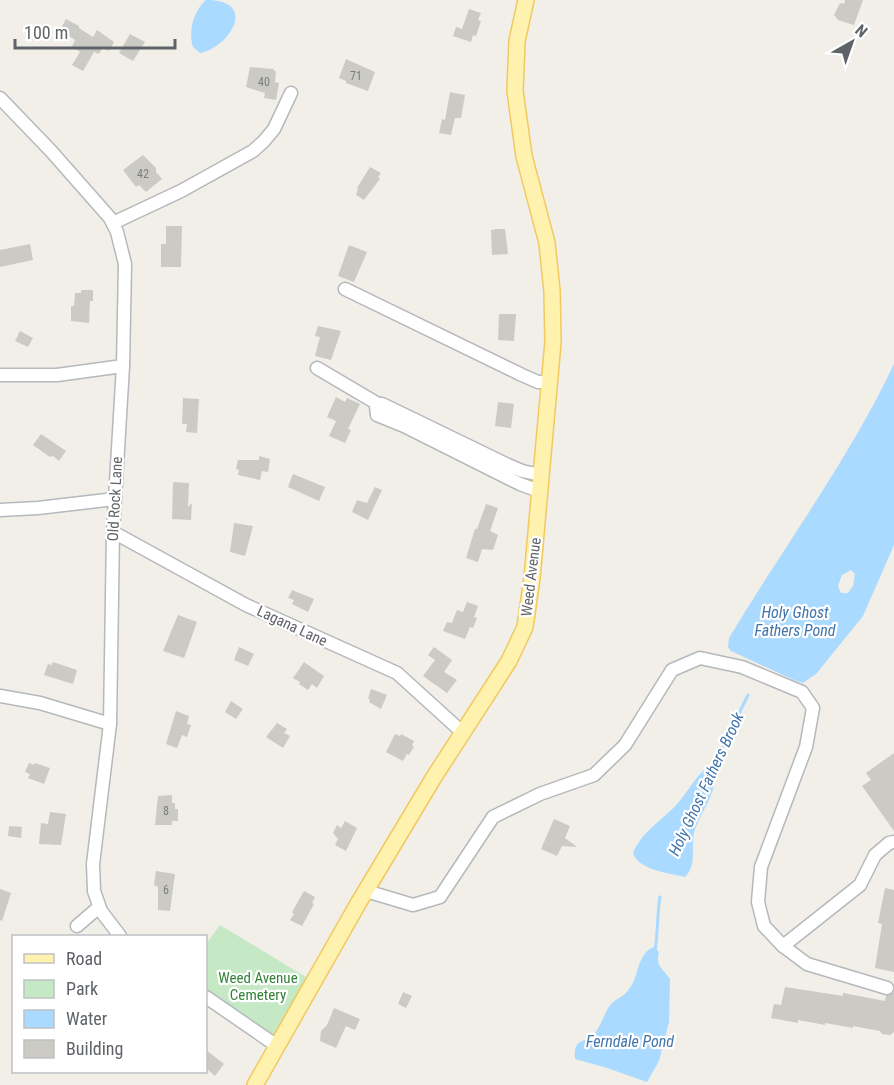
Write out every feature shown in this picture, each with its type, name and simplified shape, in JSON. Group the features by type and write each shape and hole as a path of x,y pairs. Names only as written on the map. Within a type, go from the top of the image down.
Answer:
{"main road":[{"name":"Weed Avenue","path":"255,1085 366,891 462,732 509,661 525,627 530,604 553,316 547,243 524,156 515,91 517,41 526,0"}],"street":[{"path":"113,223 181,191 252,151 274,129 291,93"},
{"name":"Old Rock Lane","path":"0,98 68,169 113,223 125,264 123,366 113,532 110,724 93,864 94,891 99,907 119,935"},
{"path":"345,289 522,375 538,382 549,382"},
{"path":"0,375 57,375 123,366"},
{"path":"317,368 378,404 508,465 541,475"},
{"path":"378,404 375,411 377,415 404,426 520,484 540,491"},
{"path":"0,510 115,499"},
{"name":"Lagana Lane","path":"113,532 246,605 397,674 462,732"},
{"path":"366,891 413,905 440,897 493,817 540,794 594,775 626,745 672,670 699,658 742,667 802,692 813,708 806,747 761,867 758,902 764,926 783,946 807,963 887,988"},
{"path":"0,696 40,703 110,724"},
{"path":"783,946 860,885 875,855 889,843 894,842"},
{"path":"77,926 99,907"},
{"path":"207,999 277,1046"}],"green space":[{"name":"Weed Avenue Cemetery","path":"220,925 314,982 280,1040 207,992 207,943"}],"water":[{"path":"206,0 222,2 232,7 235,15 234,24 229,34 221,42 200,53 193,47 191,28 198,10"},
{"name":"Holy Ghost Fathers Pond","path":"894,364 894,545 863,616 816,674 803,683 731,651 728,647 729,638 857,435","holes":["851,570 855,574 853,586 848,593 841,593 838,586 842,575"]},
{"path":"708,767 714,771 714,787 696,825 689,873 685,877 647,867 636,859 633,853 637,845 653,826 677,804"},
{"name":"Ferndale Pond","path":"654,947 659,952 659,964 662,970 670,979 669,1022 659,1061 647,1082 575,1059 578,1044 595,1033 611,1004 632,984 644,955"}],"building":[{"path":"845,0 863,0 854,25 838,20 834,15 840,3 844,4"},
{"path":"469,9 481,13 476,36 473,35 471,42 453,36 456,27 462,29"},
{"path":"66,19 93,37 97,30 114,42 109,51 103,47 99,54 94,52 83,71 72,65 80,52 72,46 75,40 60,30"},
{"path":"130,34 145,42 133,61 119,53"},
{"path":"346,59 375,72 368,91 339,78"},
{"path":"250,67 273,69 276,72 275,82 279,83 276,100 264,98 265,93 246,87"},
{"path":"450,92 465,95 461,118 455,118 451,135 439,133 442,119 445,120"},
{"path":"143,155 156,168 156,172 162,179 146,192 139,185 136,187 123,170"},
{"path":"370,167 381,173 378,177 380,179 364,200 356,195 357,188"},
{"path":"166,226 182,226 181,267 161,267 161,244 166,244"},
{"path":"505,229 508,254 492,255 491,230"},
{"path":"30,244 33,260 0,267 0,250"},
{"path":"349,245 367,252 354,282 338,276"},
{"path":"81,290 93,290 89,323 71,321 71,306 74,306 75,293 81,293"},
{"path":"499,314 516,314 514,341 498,340"},
{"path":"318,326 341,331 331,360 315,356 320,337 315,336"},
{"path":"20,331 33,338 28,347 15,341"},
{"path":"336,397 345,402 347,398 360,404 348,429 351,430 345,443 329,436 336,421 327,417"},
{"path":"183,398 199,399 197,433 186,432 187,424 182,424"},
{"path":"498,402 514,404 511,428 495,426"},
{"path":"41,434 66,451 59,461 33,445"},
{"path":"259,456 270,459 268,472 262,471 260,480 238,475 239,470 236,469 238,460 259,460"},
{"path":"293,474 325,487 319,501 288,487"},
{"path":"173,482 189,483 188,507 192,503 191,520 172,519"},
{"path":"375,487 382,490 368,520 352,512 357,500 367,503"},
{"path":"486,504 498,508 490,531 498,535 493,550 482,549 478,562 466,558"},
{"path":"234,523 253,526 245,556 230,552"},
{"path":"292,590 314,599 308,612 292,604 294,600 288,598"},
{"path":"467,602 478,606 474,617 477,618 465,639 443,631 447,622 452,623 457,610 463,612"},
{"path":"178,615 197,622 184,658 163,651"},
{"path":"239,647 254,654 248,666 234,660"},
{"path":"434,647 452,660 444,672 457,680 447,693 423,676 435,660 428,655"},
{"path":"53,662 77,670 73,684 44,675 48,664 52,665"},
{"path":"304,662 324,676 317,688 312,684 308,690 293,678"},
{"path":"371,689 387,695 381,709 369,702"},
{"path":"231,701 243,709 236,719 225,712"},
{"path":"176,711 189,716 187,724 191,725 187,737 182,735 177,748 166,744"},
{"path":"277,723 287,729 284,733 290,736 283,748 266,737"},
{"path":"395,734 400,736 401,734 414,741 412,745 414,747 403,761 386,752"},
{"path":"894,753 894,831 862,786 871,780 866,773"},
{"path":"29,763 50,768 44,784 28,778 30,774 25,772"},
{"path":"172,795 172,803 175,803 175,809 178,809 178,821 172,821 172,825 155,825 158,796"},
{"path":"50,812 66,814 61,845 39,844 41,823 48,824"},
{"path":"554,819 570,826 565,838 577,847 562,846 557,856 541,849"},
{"path":"345,821 357,828 346,851 335,845 338,839 333,833 337,825 341,828"},
{"path":"9,826 22,827 21,838 8,836"},
{"path":"156,871 175,874 170,911 158,910 158,887 154,885"},
{"path":"885,888 894,890 894,972 875,968 882,924 878,923"},
{"path":"0,889 11,893 2,921 0,920"},
{"path":"304,891 315,897 312,903 314,904 302,926 290,920"},
{"path":"785,987 843,996 843,993 885,1001 886,996 894,992 894,1032 890,1035 853,1026 853,1028 825,1023 825,1025 798,1020 798,1023 771,1018 774,1004 781,1005"},
{"path":"403,992 412,996 406,1008 398,1004"},
{"path":"334,1008 360,1019 355,1030 346,1026 336,1048 320,1041 321,1031 327,1025"},
{"path":"207,1051 224,1064 215,1076 207,1069"}],"waterway":[{"name":"Holy Ghost Fathers Brook","path":"711,771 748,695"},
{"name":"Holy Ghost Fathers Brook","path":"655,951 660,897"}]}
